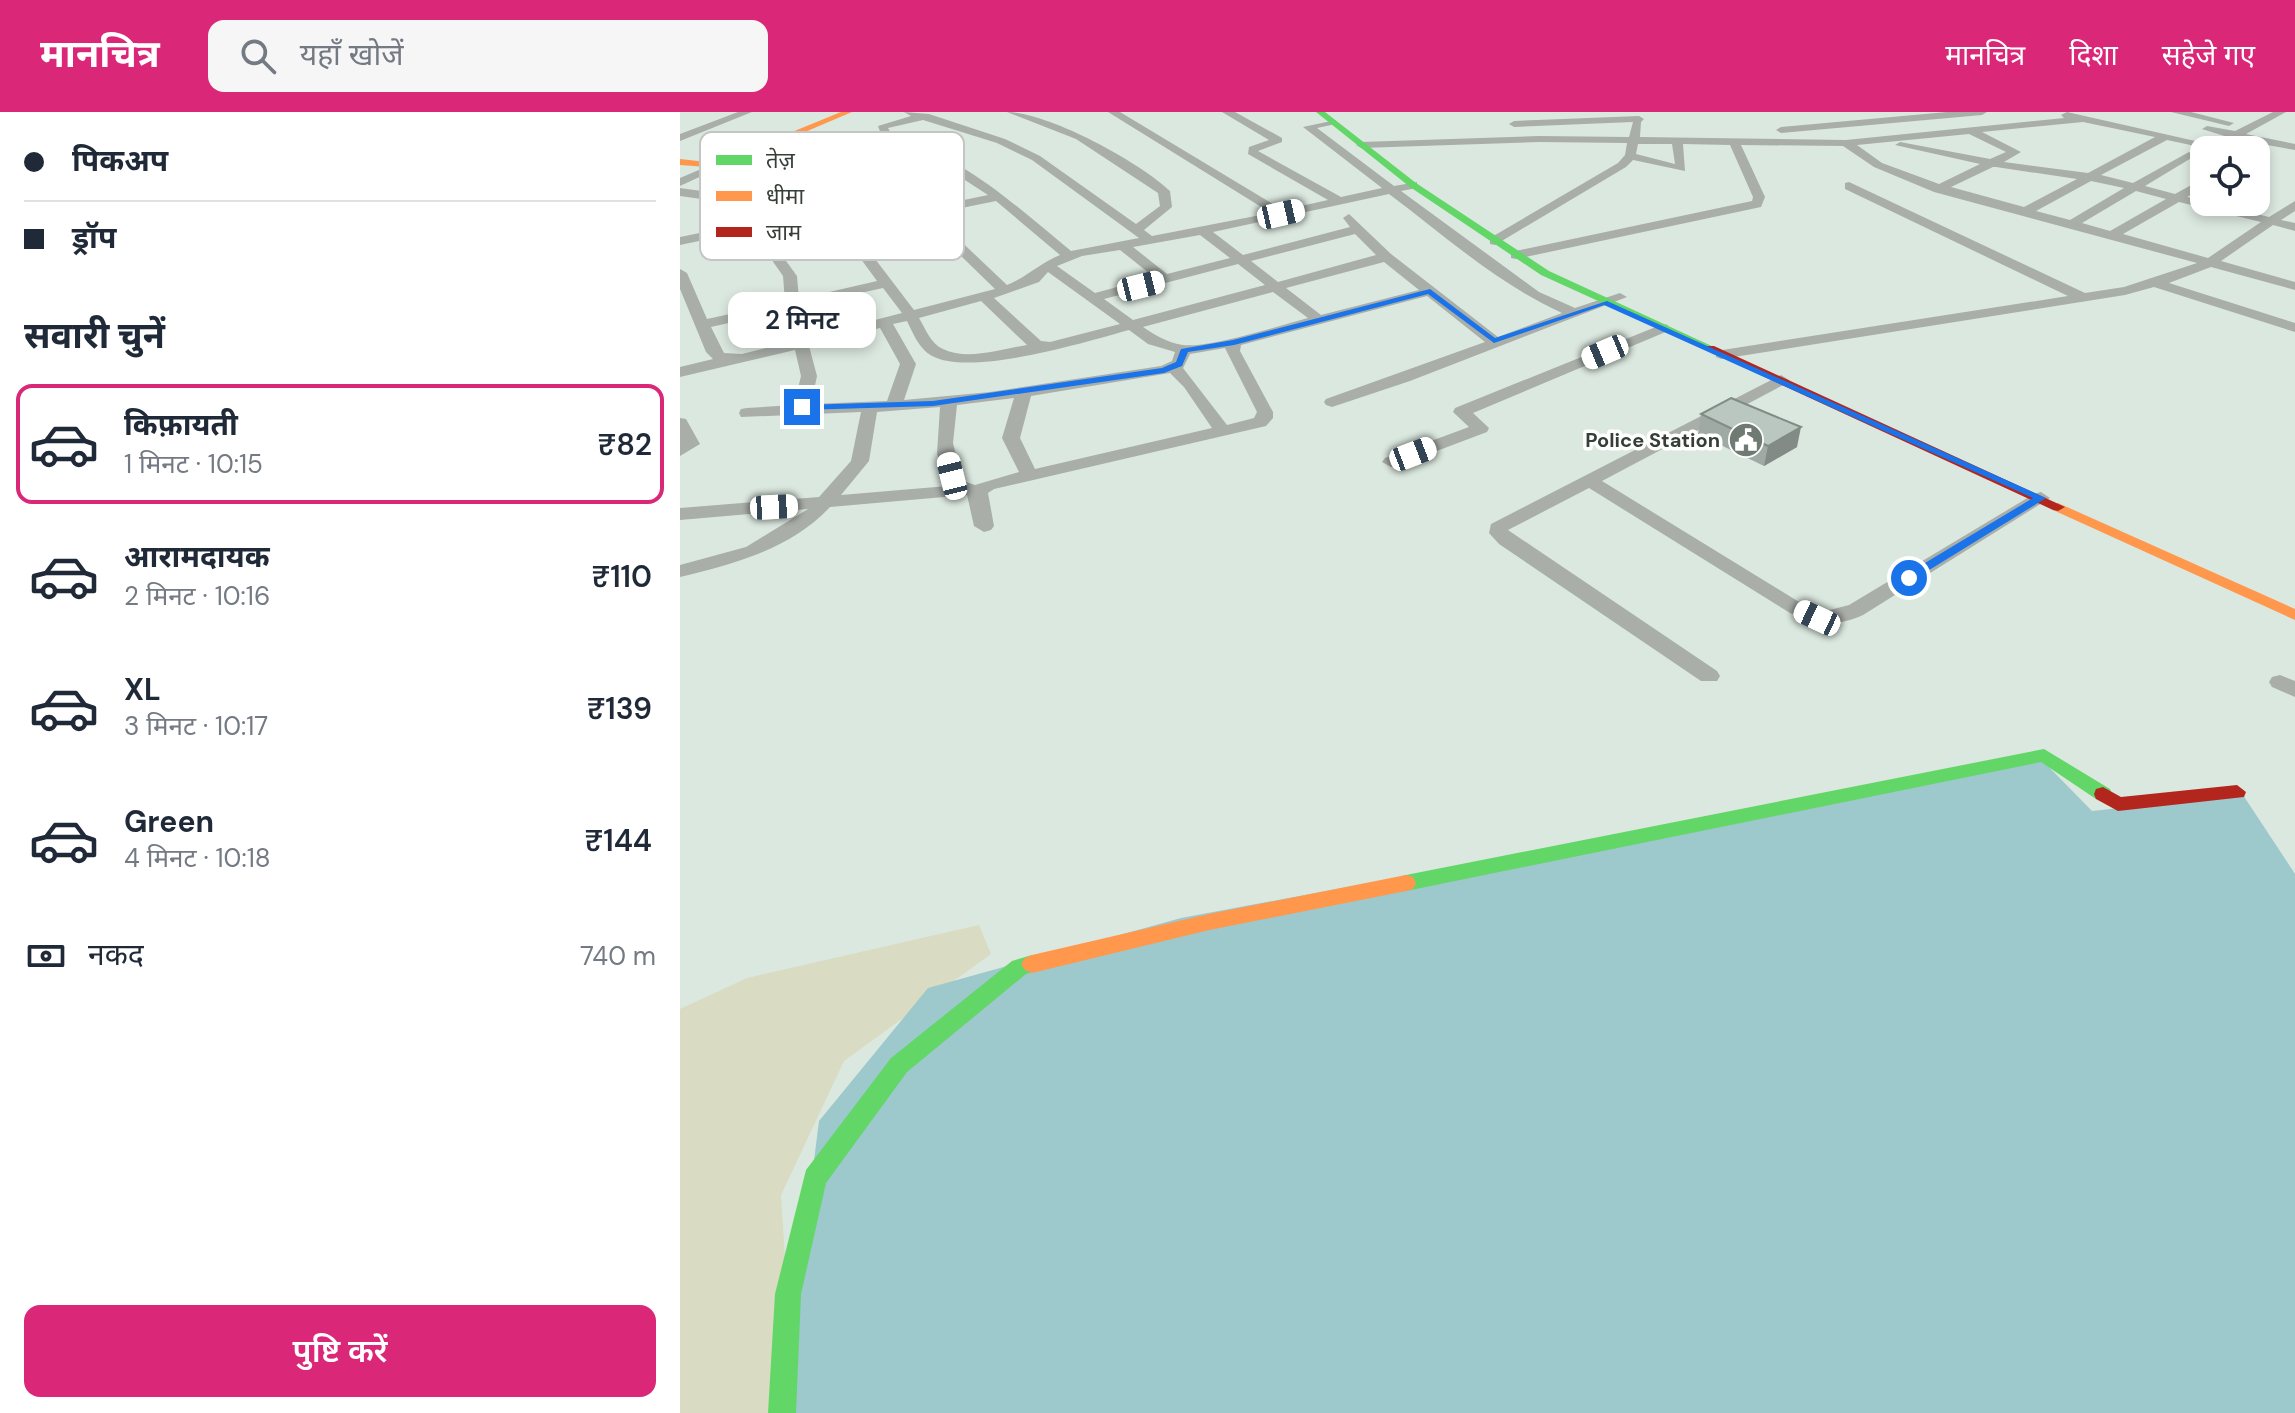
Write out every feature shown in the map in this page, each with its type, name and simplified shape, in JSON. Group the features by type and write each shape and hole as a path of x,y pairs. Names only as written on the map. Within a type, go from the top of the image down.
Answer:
{"main road":[{"path":"799,132 848,112"},
{"path":"1329,115 1361,145 1413,185 1516,255 1612,300 1741,351 2041,498 2295,615"},
{"path":"1329,115 1454,202 1492,214 1536,251 1612,300 1663,328 1781,380 1988,458 2295,601"},
{"path":"1384,133 1420,162"},
{"path":"680,162 700,164"},
{"path":"1454,202 1465,221"},
{"path":"782,1413 788,1294 815,1178 899,1065 1020,967 1209,922 2044,755 2118,804 2237,792"}],"street":[{"path":"680,138 747,112"},
{"path":"906,112 1001,141 1036,158 1150,240"},
{"path":"1012,112 1080,137 1164,191 1166,207 1136,230"},
{"path":"1113,112 1278,219"},
{"path":"1227,112 1278,140 1252,152 1332,202 1386,257 1494,341"},
{"path":"1863,112 1879,120"},
{"path":"1496,124 1783,130 1982,112"},
{"path":"2052,112 2190,141"},
{"path":"2260,112 2295,120"},
{"path":"2236,135 2279,114"},
{"path":"1329,115 1308,127 1509,278 1544,300 1575,313"},
{"path":"2143,132 2178,115 2295,137"},
{"path":"2178,115 2236,135 2295,149"},
{"path":"886,132 882,128 885,125 925,116"},
{"path":"1361,145 1384,133 1637,125 1677,141 1846,143 2082,119"},
{"path":"692,121 715,124"},
{"path":"1495,241 1601,179 1630,156 1637,125"},
{"path":"936,132 958,126"},
{"path":"1938,189 2014,154 2014,149 1970,131"},
{"path":"2023,213 2166,136"},
{"path":"1875,140 2133,186 2295,227"},
{"path":"1630,156 1681,169 1677,141"},
{"path":"1516,255 1757,204 1759,197 1735,143"},
{"path":"1846,143 1895,174 1938,189 2295,286"},
{"path":"2147,146 2161,149"},
{"path":"2279,161 2295,149"},
{"path":"2175,152 2189,155"},
{"path":"2069,226 2189,155"},
{"path":"964,171 1069,256"},
{"path":"680,182 700,173"},
{"path":"680,372 985,297 1034,279 1047,265 1069,256 1121,244 1278,219 1332,202 1413,185"},
{"path":"1849,186 2082,297"},
{"path":"2109,237 2190,190"},
{"path":"680,192 700,195"},
{"path":"964,204 997,197"},
{"path":"1721,354 2155,283 2209,263 2295,205"},
{"path":"1091,298 1359,229"},
{"path":"1203,231 1319,320"},
{"path":"1296,234 1310,242"},
{"path":"1121,244 1166,280"},
{"path":"964,252 1005,291"},
{"path":"868,260 911,316 928,345 938,353 953,358 996,357 1041,347 1386,257"},
{"path":"778,260 790,276 794,304 818,340"},
{"path":"1047,265 1153,341 1184,350 1234,342 1430,291"},
{"path":"680,273 714,352 729,359"},
{"path":"702,325 886,283"},
{"path":"2155,283 2295,328"},
{"path":"985,297 1041,347"},
{"path":"1332,402 1408,378 1494,341 1612,300"},
{"path":"885,323 908,364 894,406"},
{"path":"1391,462 1481,428 1461,412 1663,328"},
{"path":"680,514 972,491 1029,474 1251,425 1265,418 1232,351 1234,342"},
{"path":"801,344 809,376 802,407"},
{"path":"747,413 802,407 894,406 1024,392 1173,367 1179,364 1184,350"},
{"path":"1173,367 1190,384 1223,431"},
{"path":"1709,676 1499,533 1498,528 1781,380"},
{"path":"1024,392 1011,438 1029,474"},
{"path":"950,401 944,423 945,448 952,476 956,484 972,491 984,526"},
{"path":"680,571 753,551 796,526 822,504 860,461 870,407"},
{"path":"680,423 691,444 680,451"},
{"path":"1589,480 1797,609 1817,618 1831,620 1856,610 2041,498"}],"green space":[{"path":"979,925 991,954 844,1061 781,1195 795,1413 680,1413 680,1009 747,978"}],"water":[{"path":"2040,758 2092,811 2243,795 2295,874 2295,1413 793,1413 785,1390 819,1121 928,988 1181,918"}],"building":[{"path":"1731,398 1801,427 1768,446 1701,414"}],"traffic: fast":[{"path":"1320,112 1413,185 1545,273 1710,348"},
{"path":"1406,883 2044,755 2103,794"},
{"path":"782,1413 788,1294 815,1178 899,1065 1020,967 1032,964"}],"traffic: slow":[{"path":"799,132 848,112"},
{"path":"680,162 700,164"},
{"path":"2058,507 2295,615"},
{"path":"1032,964 1209,922 1406,883"}],"traffic: jam":[{"path":"1710,348 2058,507"},
{"path":"2103,794 2118,804 2237,792"}],"place":[{"name":"Police Station","path":"1746,440"}],"route":[{"path":"802,407 933,403 1164,370 1179,364 1184,350 1234,342 1430,291 1494,341 1604,303 2041,498 1909,578"}]}
